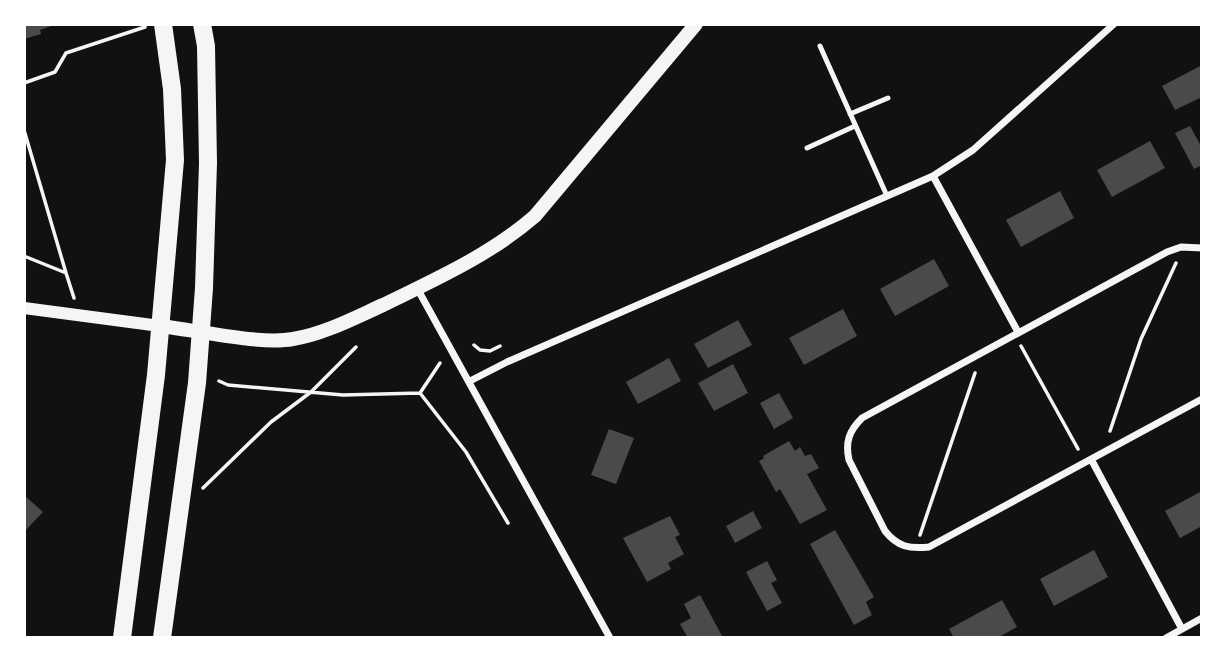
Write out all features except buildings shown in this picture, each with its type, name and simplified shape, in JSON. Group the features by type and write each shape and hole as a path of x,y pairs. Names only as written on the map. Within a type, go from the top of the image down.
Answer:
{"main road":[{"path":"162,638 197,383 208,163 206,46 202,24"},
{"path":"160,326 266,340 292,340 341,324 487,252 512,236 535,216 696,24"},
{"path":"122,638 153,400 175,160 172,89 155,26"}],"street":[{"path":"470,381 507,362 933,176 973,150 1114,24"},
{"path":"933,176 1018,332"},
{"path":"1202,248 1181,247 1167,252 862,418 853,426 846,448 849,460 885,531 893,541 902,546 929,547 1202,399"},
{"path":"418,288 610,638"},
{"path":"24,308 160,326"},
{"path":"1091,459 1182,629"},
{"path":"1166,638 1202,618"}],"lane":[{"path":"820,46 887,197"},
{"path":"850,114 888,98"},
{"path":"807,148 855,125"}],"path":[{"path":"24,83 55,72 66,53 155,26"},
{"path":"24,130 74,298"},
{"path":"1018,332 1022,351 1076,448 1091,459 1111,430 1142,339 1181,247"},
{"path":"24,256 66,273"},
{"path":"474,345 480,351 490,351 500,346"},
{"path":"200,491 271,422 311,392 356,347"},
{"path":"915,548 975,372 973,357"},
{"path":"420,393 440,363"},
{"path":"219,381 228,385 343,395 420,393"},
{"path":"420,393 466,453 508,523"}]}
